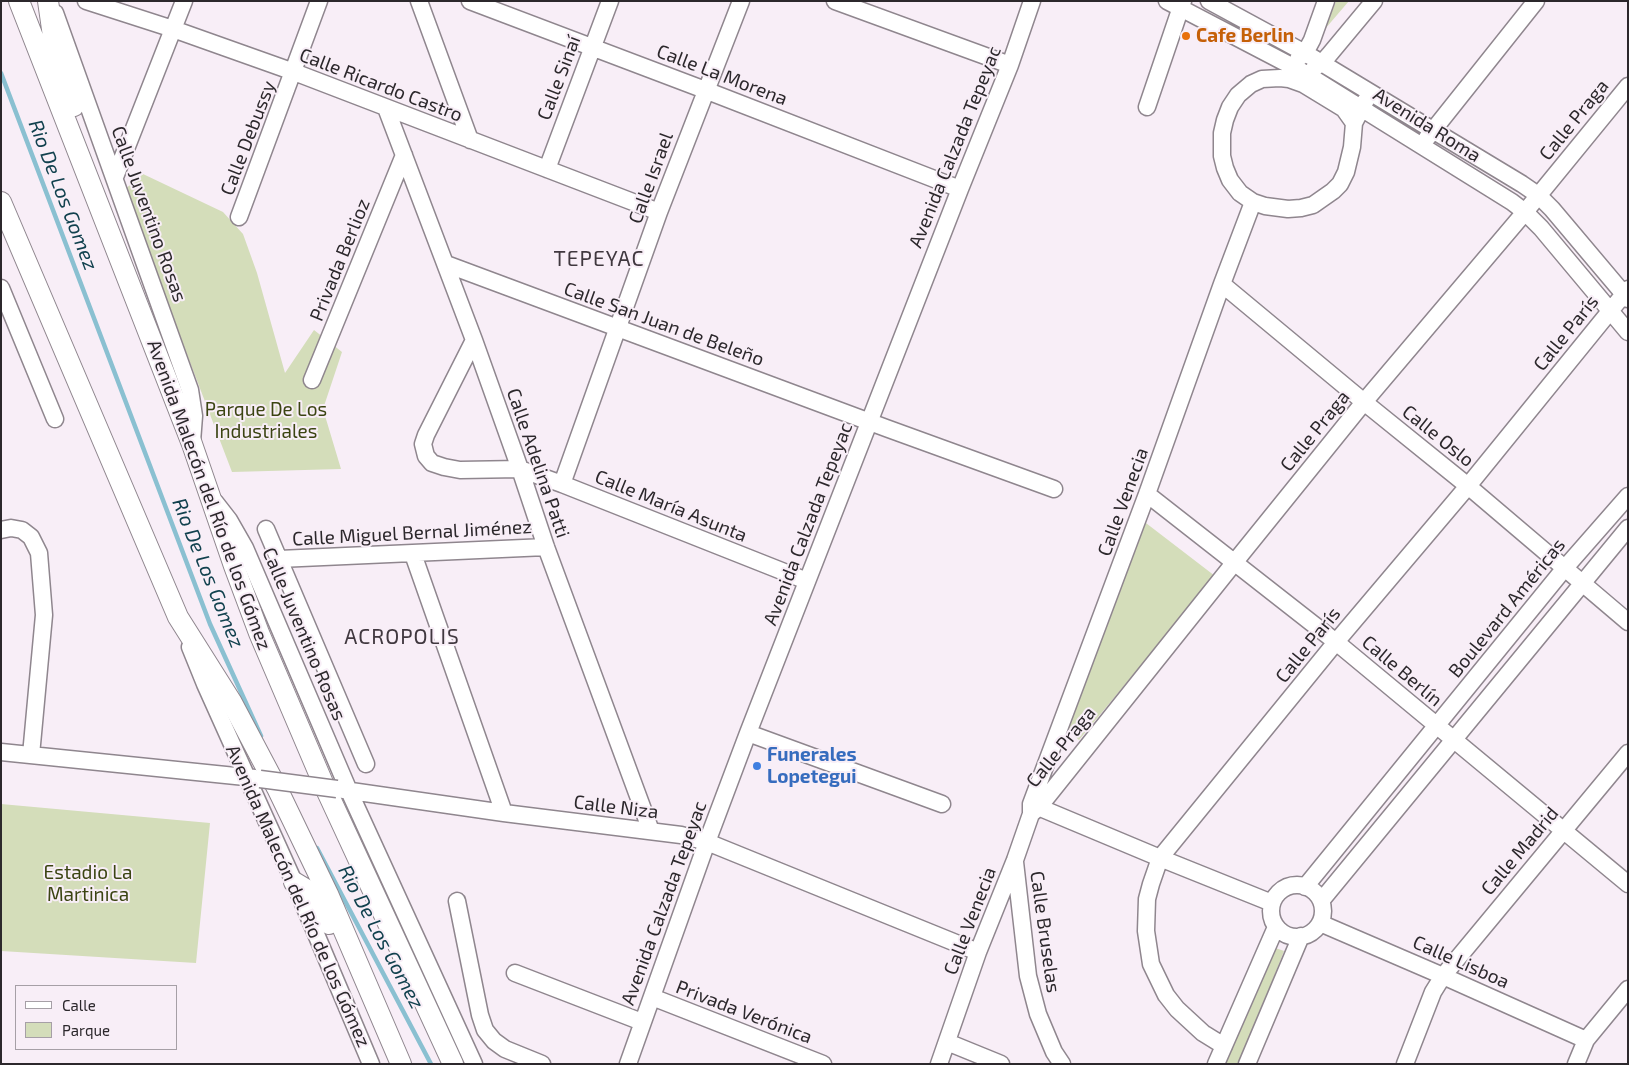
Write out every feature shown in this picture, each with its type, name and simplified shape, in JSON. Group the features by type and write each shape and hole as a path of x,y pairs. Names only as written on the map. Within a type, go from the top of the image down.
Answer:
{"main road":[{"name":"Avenida Malecón del Río de los Gómez","path":"19,1 192,444 259,633 319,774 453,1064"},
{"path":"50,1 53,36 66,84 99,173 102,189 102,213"},
{"name":"Avenida Malecón del Río de los Gómez","path":"1,202 178,617 231,701 276,788 328,894 401,1064"},
{"path":"294,882 312,896 327,919 391,1064"}],"street":[{"name":"Calle Juventino Rosas","path":"50,1 115,177 190,390 194,416 192,444"},
{"name":"Calle Ricardo Castro","path":"86,1 173,29 294,72 659,212"},
{"path":"115,177 184,1"},
{"name":"Calle Debussy","path":"239,217 319,1"},
{"path":"419,1 470,140"},
{"name":"Calle La Morena","path":"470,1 960,189"},
{"name":"Calle Sinaí","path":"546,169 610,1"},
{"name":"Calle Israel","path":"562,484 659,212 741,1"},
{"path":"836,1 1010,65"},
{"name":"Avenida Calzada Tepeyac","path":"628,1064 748,733 1010,65 1032,1"},
{"name":"Avenida Roma","path":"1209,1 1322,63 1538,195 1626,294"},
{"path":"1295,72 1312,40 1326,1"},
{"path":"1370,94 1354,123 1352,148 1346,172 1340,184 1324,199 1313,205 1301,208 1276,208 1253,202 1240,193 1230,180 1225,168 1222,144 1225,120 1230,107 1238,95 1251,84 1262,79 1295,72 1322,63 1374,1"},
{"path":"1421,145 1536,1"},
{"path":"1147,107 1177,4"},
{"name":"Avenida Roma","path":"1177,4 1361,108 1512,202 1541,228 1628,332"},
{"path":"1295,72 1304,84 1344,109 1354,123"},
{"name":"Calle Praga","path":"1034,809 1364,402 1525,212 1628,86"},
{"name":"Calle Adelina Patti","path":"386,108 474,340 546,547 651,831"},
{"name":"Privada Berlioz","path":"312,380 404,155"},
{"name":"Calle Venecia","path":"938,1064 978,952 1034,809 1253,202"},
{"name":"Calle San Juan de Beleño","path":"446,264 1054,489"},
{"name":"Calle Oslo","path":"1222,284 1468,486 1628,622"},
{"name":"Calle París","path":"1224,1046 1203,1033 1177,1009 1166,995 1151,964 1146,931 1148,899 1160,858 1336,642 1468,486 1610,310 1626,294"},
{"path":"3,297 55,419"},
{"path":"474,340 426,435 423,444 426,456 432,463 460,470 520,468"},
{"name":"Calle María Asunta","path":"520,468 807,581"},
{"name":"Calle Berlín","path":"1147,494 1336,642 1628,884"},
{"name":"Boulevard Américas","path":"1305,886 1564,569 1628,496"},
{"name":"Calle Juventino Rosas","path":"212,499 229,520 245,548 343,790"},
{"path":"1,530 11,528 22,530 31,537 39,553 44,616 31,755"},
{"path":"1321,901 1628,528"},
{"name":"Calle Juventino Rosas","path":"266,529 366,764"},
{"name":"Calle Miguel Bernal Jiménez","path":"279,559 546,547"},
{"path":"413,554 504,813"},
{"name":"Avenida Malecón del Río de los Gómez","path":"178,617 205,684 254,778 294,882 371,1064"},
{"path":"748,733 942,804"},
{"name":"Calle Niza","path":"1,752 254,778 504,813 681,835 707,842 978,952"},
{"name":"Calle Madrid","path":"1405,1064 1433,992 1443,976 1628,753"},
{"path":"343,790 474,1064"},
{"path":"1034,809 1272,903"},
{"name":"Calle Bruselas","path":"1014,860 1028,976 1038,1014 1054,1052 1062,1064"},
{"path":"1289,886 1305,886 1314,892 1321,901 1323,912 1320,923 1312,932 1301,936 1287,935 1276,927 1271,915 1272,903 1276,895 1282,890 1289,886"},
{"path":"456,901 480,1015 485,1030 494,1042 505,1049 542,1064"},
{"name":"Calle Lisboa","path":"1320,923 1586,1040"},
{"path":"1216,1064 1276,927"},
{"path":"1247,1064 1301,936"},
{"path":"515,973 642,1022"},
{"path":"1576,1064 1586,1040 1628,989"},
{"name":"Privada Verónica","path":"652,998 822,1064"},
{"path":"947,1042 1002,1064"}],"green space":[{"path":"1336,1 1349,1 1325,29"},
{"name":"Parque De Los Industriales","path":"143,174 223,212 243,234 257,273 285,373 314,330 342,352 323,409 341,469 232,472 124,190"},
{"path":"1142,520 1215,576 1079,740 1066,728"},
{"name":"Estadio La Martinica","path":"1,804 210,823 196,963 1,951"},
{"path":"1270,946 1284,951 1240,1064 1224,1064"}],"waterway":[{"name":"Rio De Los Gomez","path":"1,73 210,624 261,736"},
{"name":"Rio De Los Gomez","path":"317,848 431,1064"}],"place":[{"name":"Cafe Berlin","path":"1186,36"},
{"name":"Funerales Lopetegui","path":"757,766"}],"district":[{"name":"TEPEYAC","path":"599,259"},
{"name":"ACROPOLIS","path":"402,637"}]}
